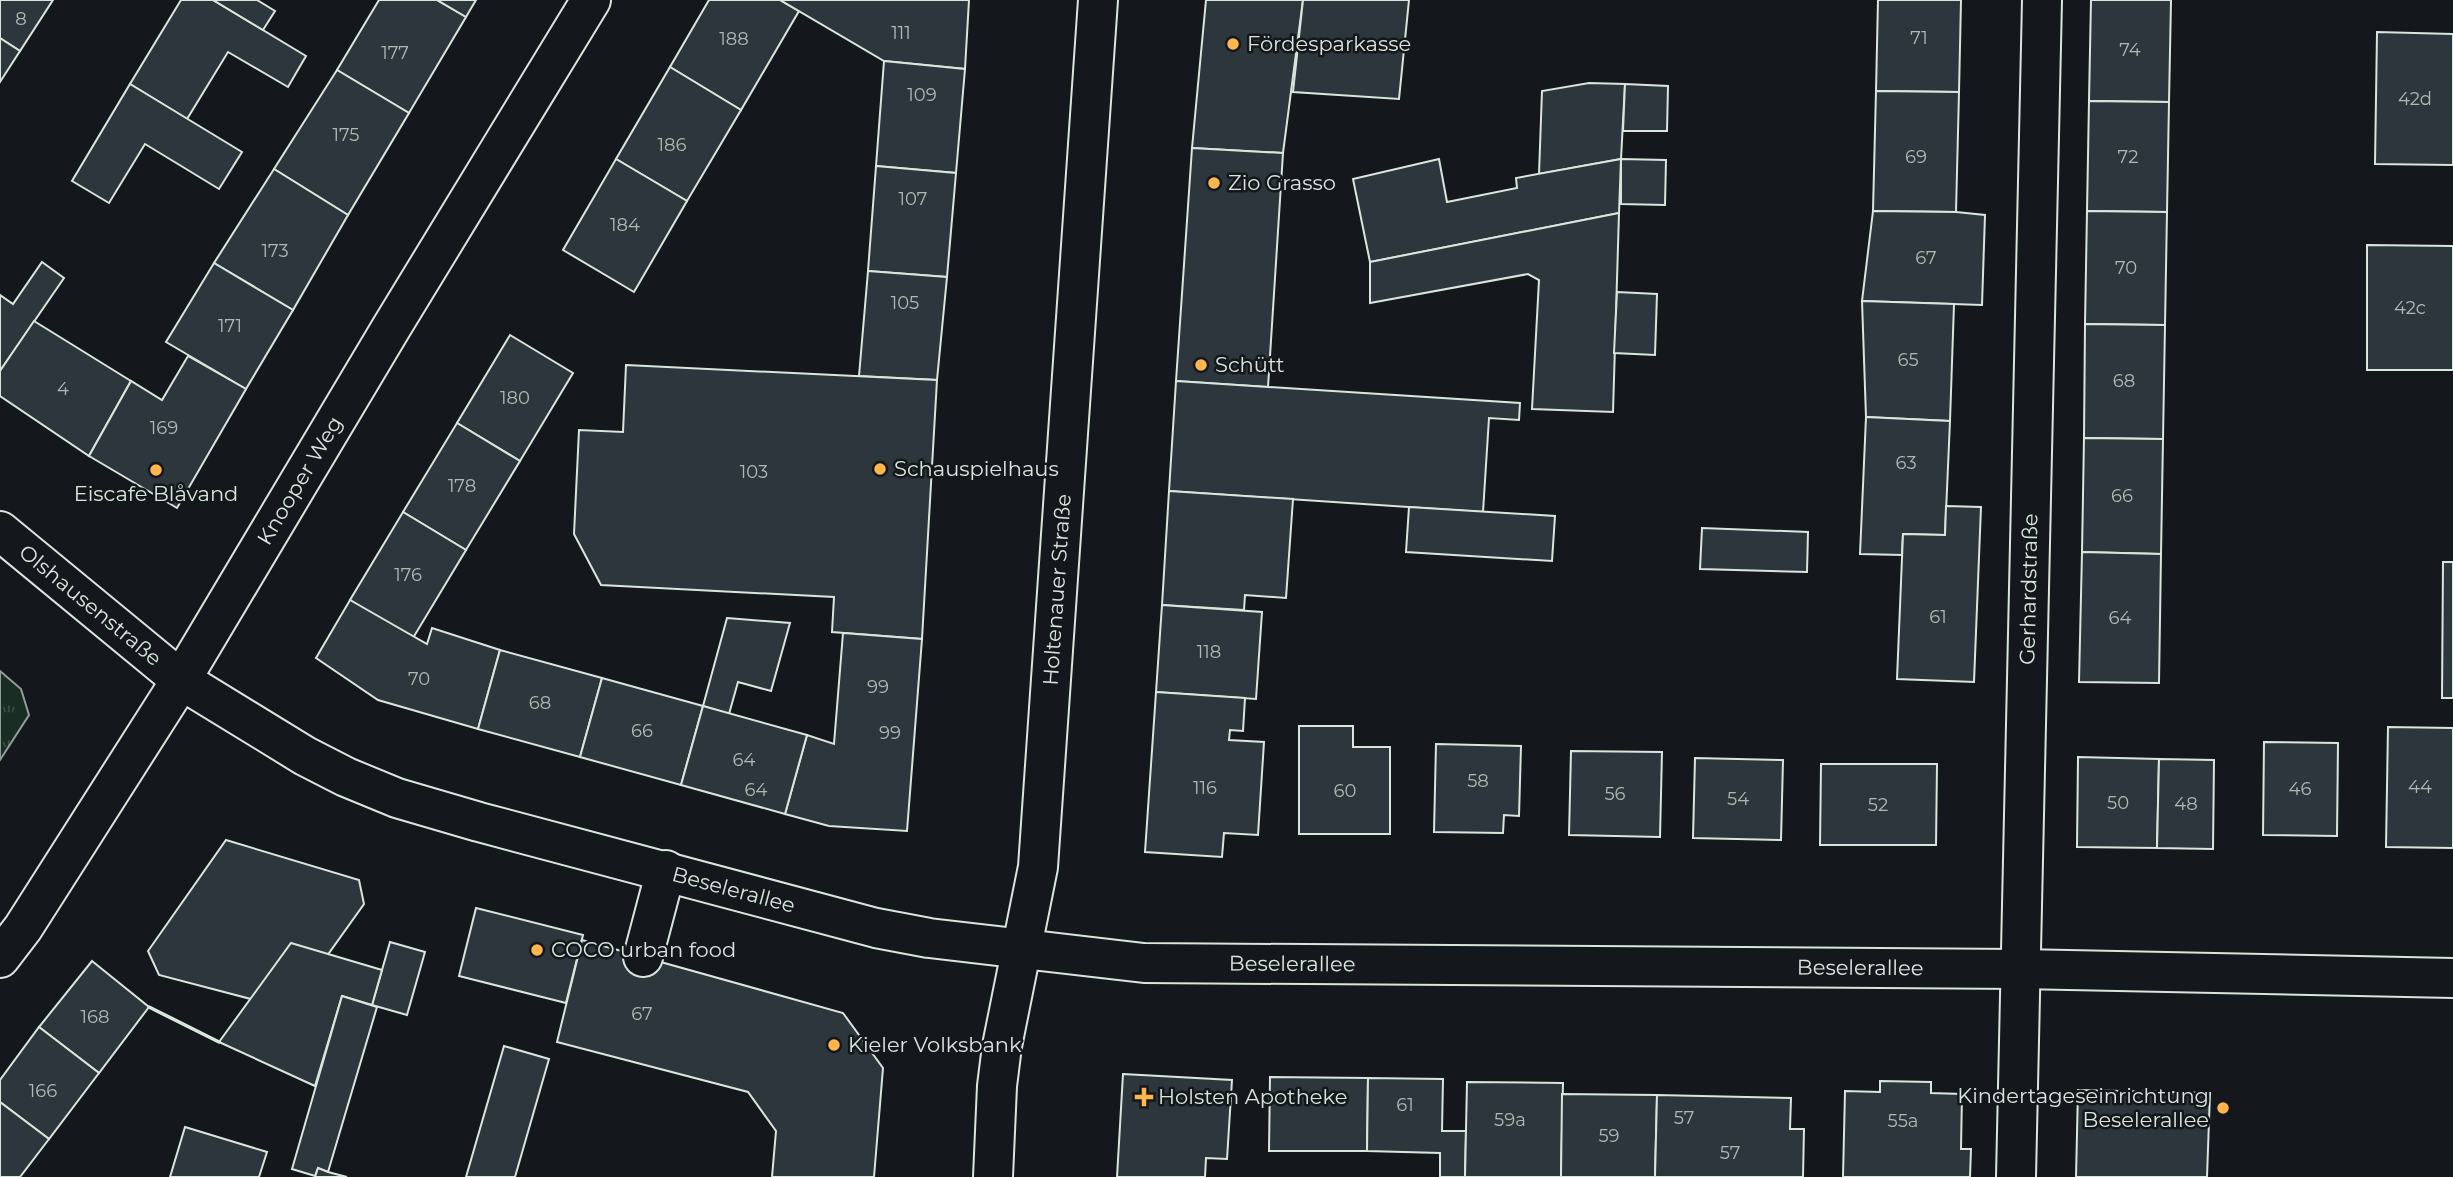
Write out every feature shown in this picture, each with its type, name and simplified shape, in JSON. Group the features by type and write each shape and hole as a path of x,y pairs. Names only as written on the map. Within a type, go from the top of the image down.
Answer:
{"street":[{"name":"Knooper Weg","path":"0,958 23,928 181,680 384,339 592,0"},
{"name":"Holtenauer Straße","path":"993,1177 997,1086 1002,1046 1038,867 1098,0"},
{"name":"Gerhardstraße","path":"2016,1177 2042,0"},
{"name":"Olshausenstraße","path":"0,531 181,680"},
{"name":"Beselerallee","path":"181,680 304,756 397,798 876,928 929,938 1144,963 2020,969 2453,978"},
{"path":"643,957 666,870"}],"green space":[{"path":"0,671 21,689 29,715 0,760"}],"building":[{"path":"0,0 53,0 20,51 0,38"},
{"path":"181,0 213,0 306,56 288,87 228,52 187,119 130,84"},
{"path":"213,0 257,0 275,11 263,30"},
{"path":"379,0 437,0 466,17 409,113 337,70"},
{"path":"437,0 476,0 466,17"},
{"path":"709,0 780,0 799,11 741,110 670,67"},
{"path":"780,0 969,0 965,69 884,61"},
{"path":"1206,0 1303,0 1283,153 1192,148"},
{"path":"1303,0 1409,0 1399,99 1293,92"},
{"path":"1878,0 1961,0 1959,92 1876,91"},
{"path":"2091,0 2171,0 2169,102 2089,101"},
{"path":"2377,32 2453,34 2453,165 2375,164"},
{"path":"0,38 20,51 0,82"},
{"path":"884,61 965,69 956,173 876,166"},
{"path":"670,67 741,110 687,201 616,159"},
{"path":"337,70 409,113 348,215 274,169"},
{"path":"1589,83 1625,84 1621,159 1539,174 1542,91"},
{"path":"130,84 242,152 219,189 145,144 109,203 72,181"},
{"path":"1625,84 1668,86 1667,131 1623,131"},
{"path":"1876,91 1959,92 1956,212 1873,211"},
{"path":"2089,101 2169,102 2167,212 2087,211"},
{"path":"1192,148 1283,153 1268,387 1176,381"},
{"path":"616,159 687,201 634,292 563,250"},
{"path":"1439,159 1447,202 1517,188 1516,178 1621,159 1619,213 1370,262 1353,179"},
{"path":"1621,159 1666,160 1665,205 1621,204"},
{"path":"876,166 956,173 947,277 868,271"},
{"path":"274,169 348,215 293,310 214,263"},
{"path":"1873,211 1985,215 1982,305 1862,301"},
{"path":"2087,211 2167,212 2165,325 2085,324"},
{"path":"1619,213 1613,412 1532,409 1539,280 1528,274 1370,303 1370,262"},
{"path":"2367,245 2453,246 2453,370 2367,370"},
{"path":"42,262 64,278 0,371 0,295 13,304"},
{"path":"214,263 293,310 246,389 166,342"},
{"path":"868,271 947,277 937,380 859,376"},
{"path":"1617,292 1657,294 1655,355 1614,353"},
{"path":"1862,301 1954,304 1950,421 1866,417"},
{"path":"34,321 131,381 89,456 0,396 0,371"},
{"path":"2085,324 2165,325 2163,439 2084,438"},
{"path":"510,335 573,373 520,461 457,423"},
{"path":"188,356 246,389 177,508 89,456 131,381 162,400"},
{"path":"626,365 937,380 922,639 832,632 834,597 601,585 574,534 579,430 623,432"},
{"path":"1176,381 1520,403 1519,420 1489,418 1483,512 1169,491"},
{"path":"1866,417 1950,421 1945,535 1903,534 1902,555 1860,554"},
{"path":"457,423 520,461 466,550 403,512"},
{"path":"2084,438 2163,439 2161,554 2082,552"},
{"path":"1169,491 1293,499 1286,598 1245,595 1244,610 1162,605"},
{"path":"1946,506 1981,507 1974,682 1897,679 1903,534 1945,535"},
{"path":"1409,507 1555,516 1552,561 1406,552"},
{"path":"403,512 466,550 413,638 350,600"},
{"path":"1702,528 1808,532 1807,572 1700,569"},
{"path":"2082,552 2161,554 2159,683 2079,682"},
{"path":"2443,562 2453,562 2453,698 2442,698"},
{"path":"350,600 427,644 432,628 500,650 478,729 378,700 316,658"},
{"path":"1162,605 1262,612 1256,699 1156,692"},
{"path":"727,618 790,623 771,691 738,682 729,714 703,706"},
{"path":"843,633 922,639 907,831 829,826 785,814 807,735 834,744"},
{"path":"500,650 602,678 580,757 478,729"},
{"path":"602,678 703,706 681,785 580,757"},
{"path":"1156,692 1245,698 1243,731 1230,730 1229,740 1264,742 1258,835 1224,833 1222,857 1145,852"},
{"path":"703,706 807,735 785,814 681,785"},
{"path":"1299,726 1353,726 1353,747 1390,747 1390,834 1299,834"},
{"path":"2388,727 2453,728 2453,848 2386,847"},
{"path":"2264,742 2338,743 2337,836 2263,835"},
{"path":"1436,744 1521,746 1519,816 1504,815 1503,833 1434,832"},
{"path":"1571,751 1662,752 1660,837 1569,835"},
{"path":"2078,757 2159,759 2157,848 2077,847"},
{"path":"1695,758 1783,760 1781,840 1693,838"},
{"path":"2159,759 2214,760 2213,849 2157,848"},
{"path":"1821,764 1937,764 1936,845 1820,845"},
{"path":"226,840 359,880 364,904 289,1009 159,975 148,951"},
{"path":"476,908 583,935 566,1003 459,976"},
{"path":"582,940 843,1013 883,1068 874,1177 772,1177 776,1131 748,1092 557,1042"},
{"path":"390,942 425,952 407,1015 372,1005"},
{"path":"291,943 382,970 372,1005 342,996 315,1086 219,1042"},
{"path":"92,961 149,1007 99,1073 39,1027"},
{"path":"342,996 377,1007 328,1172 318,1168 315,1176 292,1169"},
{"path":"39,1027 99,1073 49,1139 0,1102 0,1080"},
{"path":"504,1046 549,1059 515,1177 466,1177"},
{"path":"1123,1074 1232,1080 1227,1159 1206,1158 1205,1177 1117,1177"},
{"path":"1270,1077 1368,1078 1367,1151 1269,1151"},
{"path":"1368,1078 1443,1079 1442,1131 1466,1131 1465,1177 1440,1177 1440,1153 1367,1151"},
{"path":"1880,1081 1931,1082 1931,1093 1962,1094 1961,1149 1971,1149 1970,1177 1843,1177 1845,1091 1880,1092"},
{"path":"1467,1082 1563,1083 1561,1177 1465,1177"},
{"path":"2078,1090 2210,1093 2207,1177 2076,1177"},
{"path":"1562,1094 1657,1095 1655,1177 1561,1177"},
{"path":"1657,1095 1791,1098 1790,1129 1804,1129 1803,1177 1655,1177"},
{"path":"0,1102 49,1139 20,1177 0,1177"},
{"path":"185,1127 267,1152 259,1177 170,1177"},
{"path":"318,1168 328,1172 347,1177 315,1177"}],"wall":[{"path":"149,1007 219,1042"}],"place":[{"name":"Fördesparkasse","path":"1233,44"},
{"name":"Zio Grasso","path":"1214,183"},
{"name":"Schütt","path":"1201,365"},
{"name":"Schauspielhaus","path":"880,469"},
{"name":"Eiscafe Blåvand","path":"156,470"},
{"name":"COCO urban food","path":"537,950"},
{"name":"Kieler Volksbank","path":"834,1045"},
{"name":"Holsten Apotheke","path":"1144,1097"},
{"name":"Kindertageseinrichtung Beselerallee","path":"2223,1108"}]}
